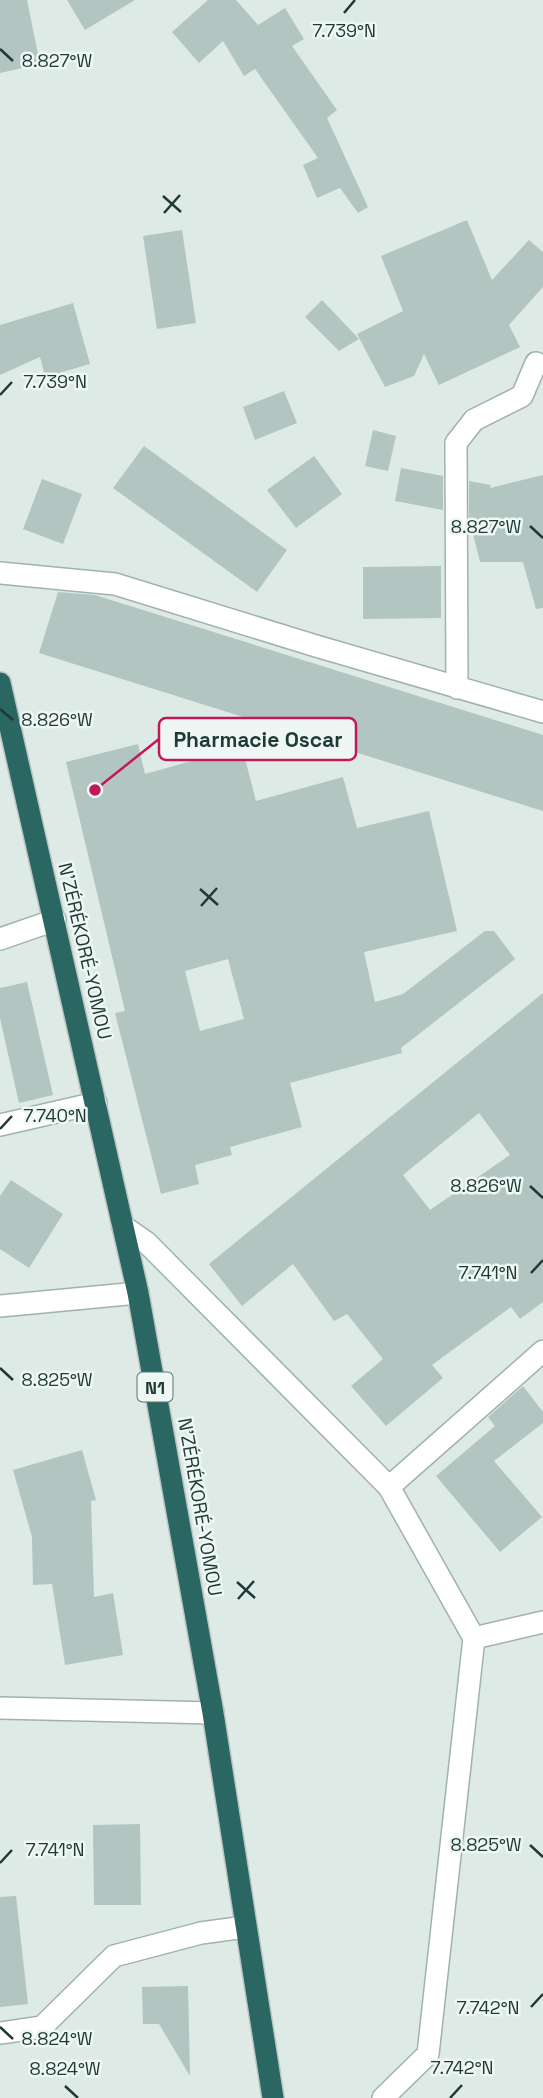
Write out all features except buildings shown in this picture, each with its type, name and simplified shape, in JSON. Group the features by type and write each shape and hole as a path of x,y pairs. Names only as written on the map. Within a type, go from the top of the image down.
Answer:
{"highway":[{"name":"N'ZÉRÉKORÉ-YOMOU","path":"0,683 138,1293 213,1713 273,2098"}],"street":[{"path":"457,688 456,443 474,420 522,396 536,363"},
{"path":"0,573 116,584 543,712"},
{"path":"0,939 55,920"},
{"path":"0,1125 96,1103"},
{"path":"123,1226 146,1242 390,1487 474,1638 428,2054 383,2098"},
{"path":"0,1306 138,1293"},
{"path":"390,1487 543,1352"},
{"path":"474,1638 543,1622"},
{"path":"0,1708 213,1713"},
{"path":"0,2033 42,2026 114,1956 201,1933 245,1927"}],"place":[{"name":"Pharmacie Oscar","path":"95,790"}]}
